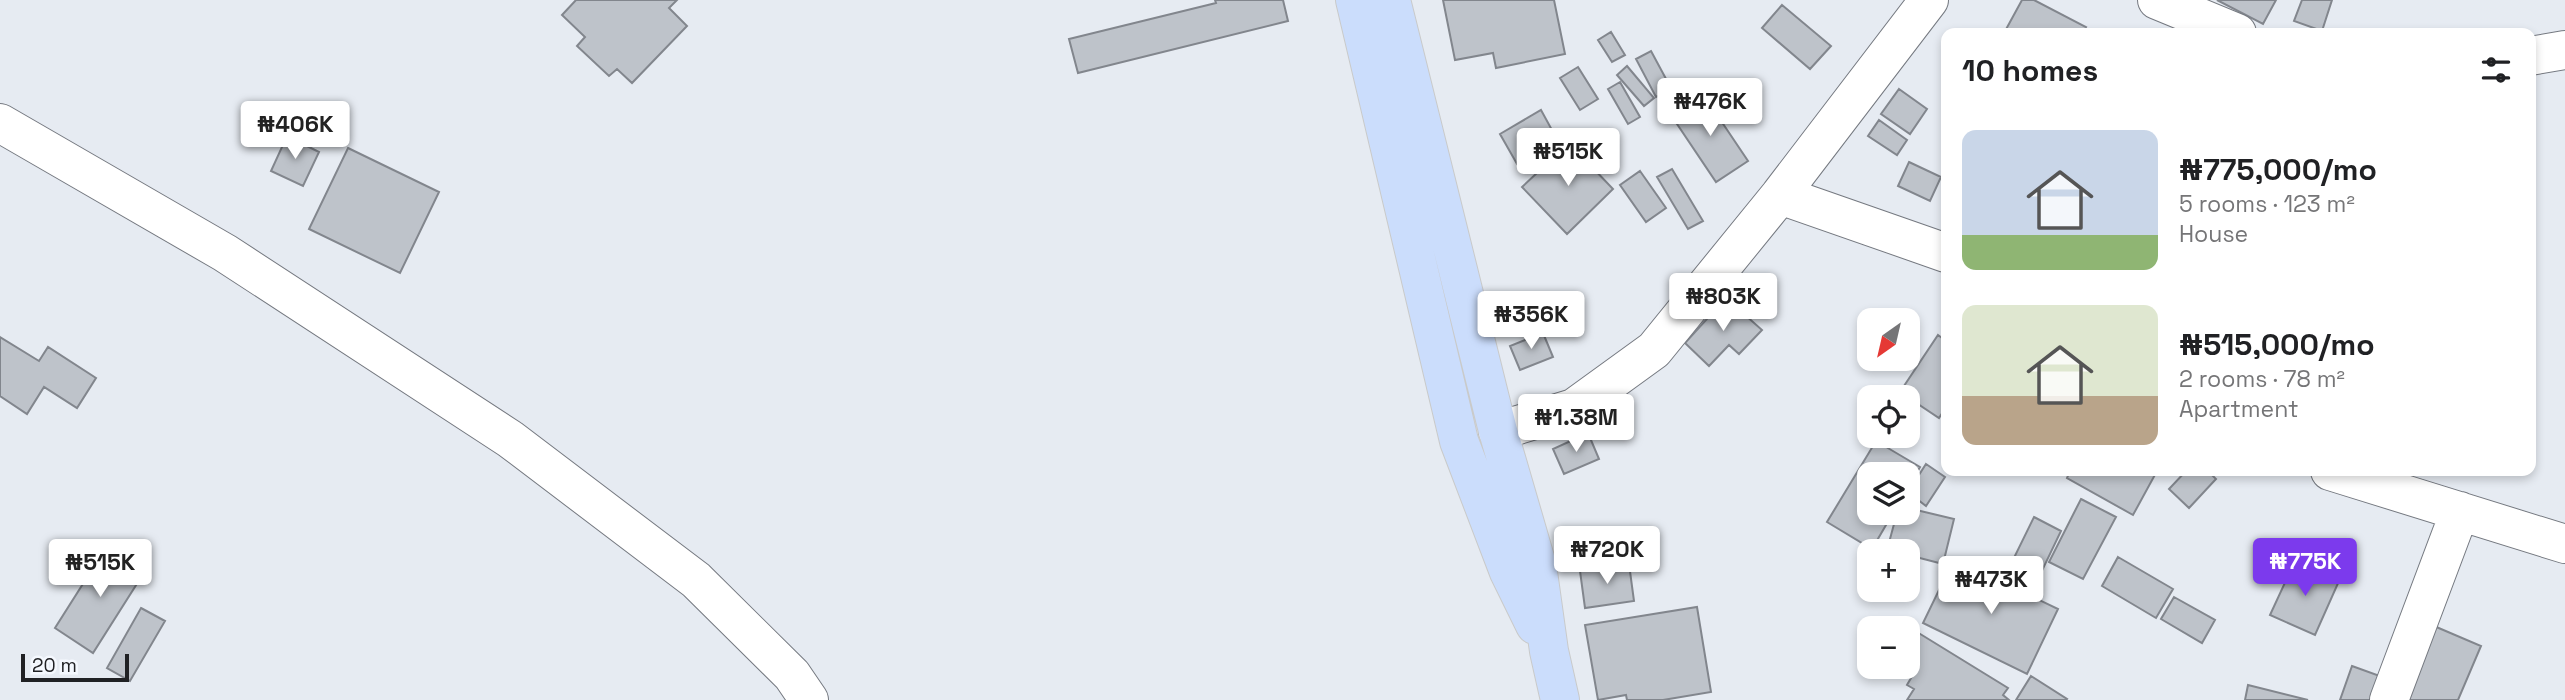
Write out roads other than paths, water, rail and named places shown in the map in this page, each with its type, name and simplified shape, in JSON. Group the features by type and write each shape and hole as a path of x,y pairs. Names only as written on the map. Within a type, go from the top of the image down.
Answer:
{"main road":[{"path":"1355,0 1459,441 1508,572 1549,651"},
{"path":"1391,0 1498,431 1537,565 1549,651 1560,700"}],"street":[{"path":"1498,431 1574,408 1654,350 1780,195 1929,0"},
{"path":"2157,0 2225,28"},
{"path":"2536,55 2565,50"},
{"path":"0,123 225,253 510,439 696,580 792,675 809,700"},
{"path":"1780,195 1941,251"},
{"path":"2346,476 2565,544"},
{"path":"2389,700 2460,511"}]}
